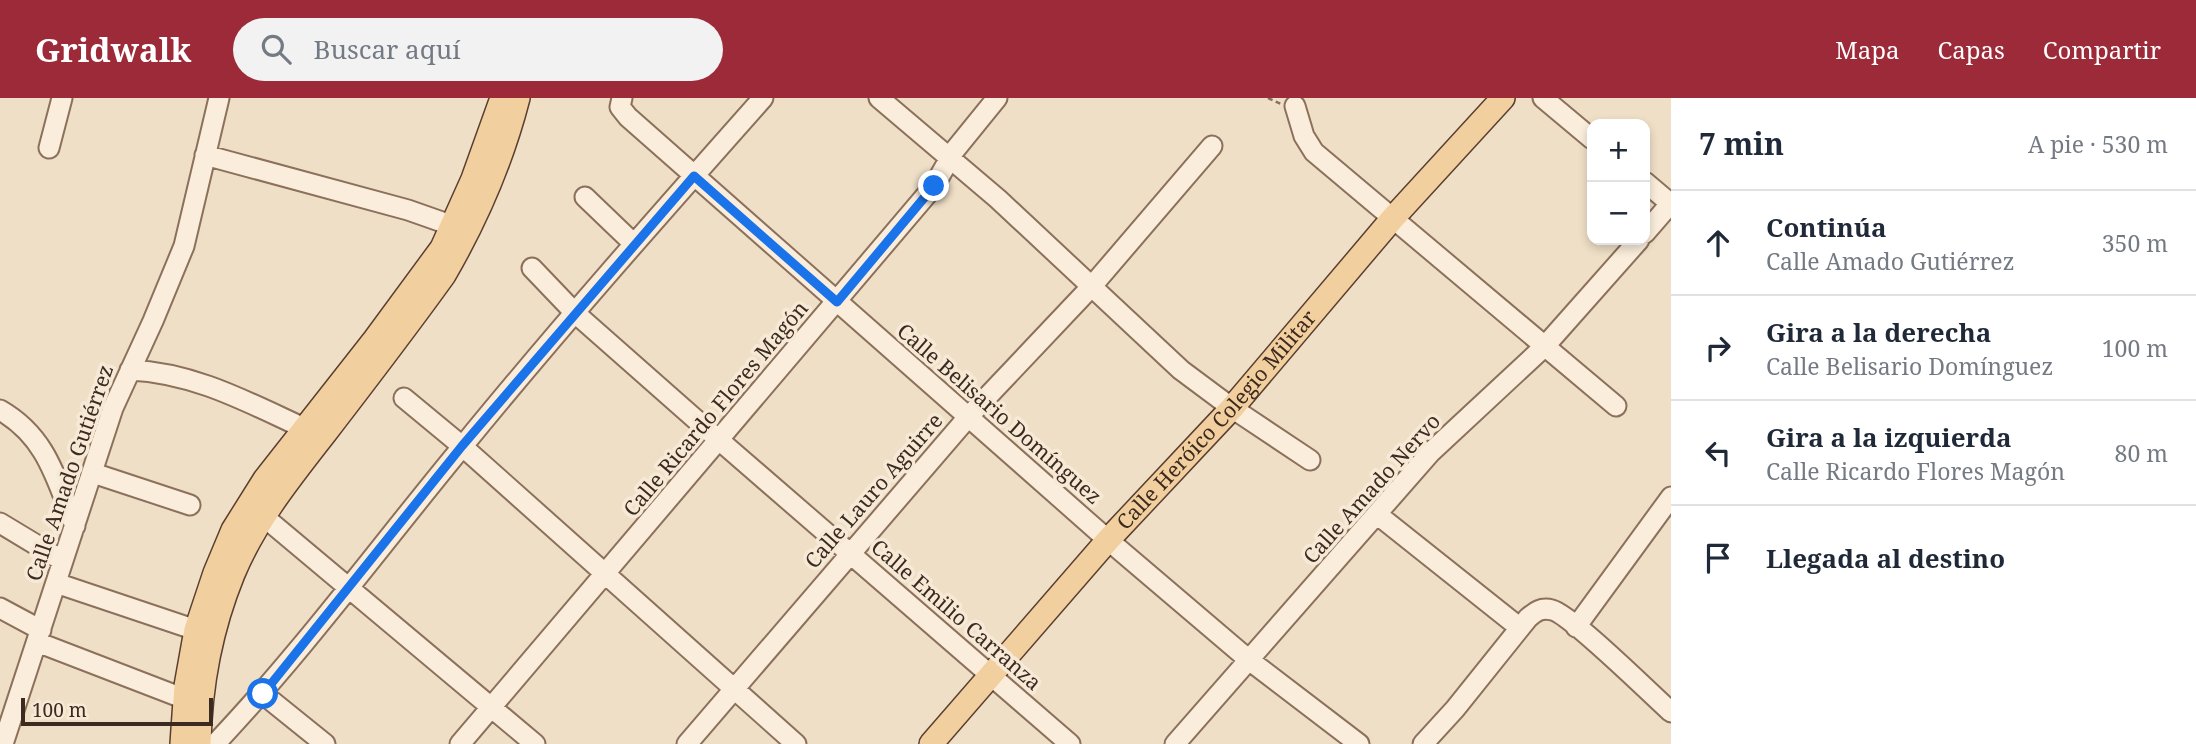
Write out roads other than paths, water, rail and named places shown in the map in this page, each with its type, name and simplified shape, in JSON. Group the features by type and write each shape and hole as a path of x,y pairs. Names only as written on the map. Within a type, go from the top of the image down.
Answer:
{"main road":[{"path":"199,744 203,681 213,635 233,574 263,516 444,275 502,98"},
{"path":"182,744 188,667 196,630 233,530 265,479 459,232 505,144 518,98"},
{"name":"Calle Heróico Colegio Militar","path":"931,744 1108,540 1232,408 1393,218 1503,98"}],"street":[{"path":"49,148 62,98"},
{"name":"Calle Amado Gutiérrez","path":"3,744 113,408 184,246 219,98"},
{"path":"215,744 263,694 462,446 763,98"},
{"path":"879,98 950,158 1161,352 1232,408 1310,460"},
{"name":"Calle Ricardo Flores Magón","path":"460,744 934,186 962,140 997,98"},
{"path":"1543,98 1587,135"},
{"name":"Calle Belisario Domínguez","path":"621,102 628,117 1108,540 1249,660 1359,744"},
{"path":"1294,106 1304,136 1314,152 1616,406"},
{"name":"Calle Lauro Aguirre","path":"687,744 969,416 1092,286 1212,146"},
{"path":"205,155 408,210 436,219 459,232"},
{"path":"1650,186 1671,204 1650,227"},
{"path":"585,197 634,244"},
{"name":"Calle Amado Nervo","path":"1175,744 1431,452 1545,346 1635,245"},
{"name":"Calle Emilio Carranza","path":"532,268 575,313 1070,744"},
{"path":"130,370 156,371 201,382 306,429"},
{"path":"404,398 462,446 796,744"},
{"path":"0,410 23,426 45,452 75,526"},
{"path":"93,473 190,505"},
{"path":"1576,627 1671,496"},
{"path":"1378,515 1520,628"},
{"path":"263,516 535,744"},
{"path":"0,523 63,561"},
{"path":"56,583 196,630"},
{"path":"0,608 39,636 185,699"},
{"path":"1423,744 1520,628 1537,611 1545,609 1557,612 1576,627 1671,712"},
{"path":"263,694 326,744"}]}
